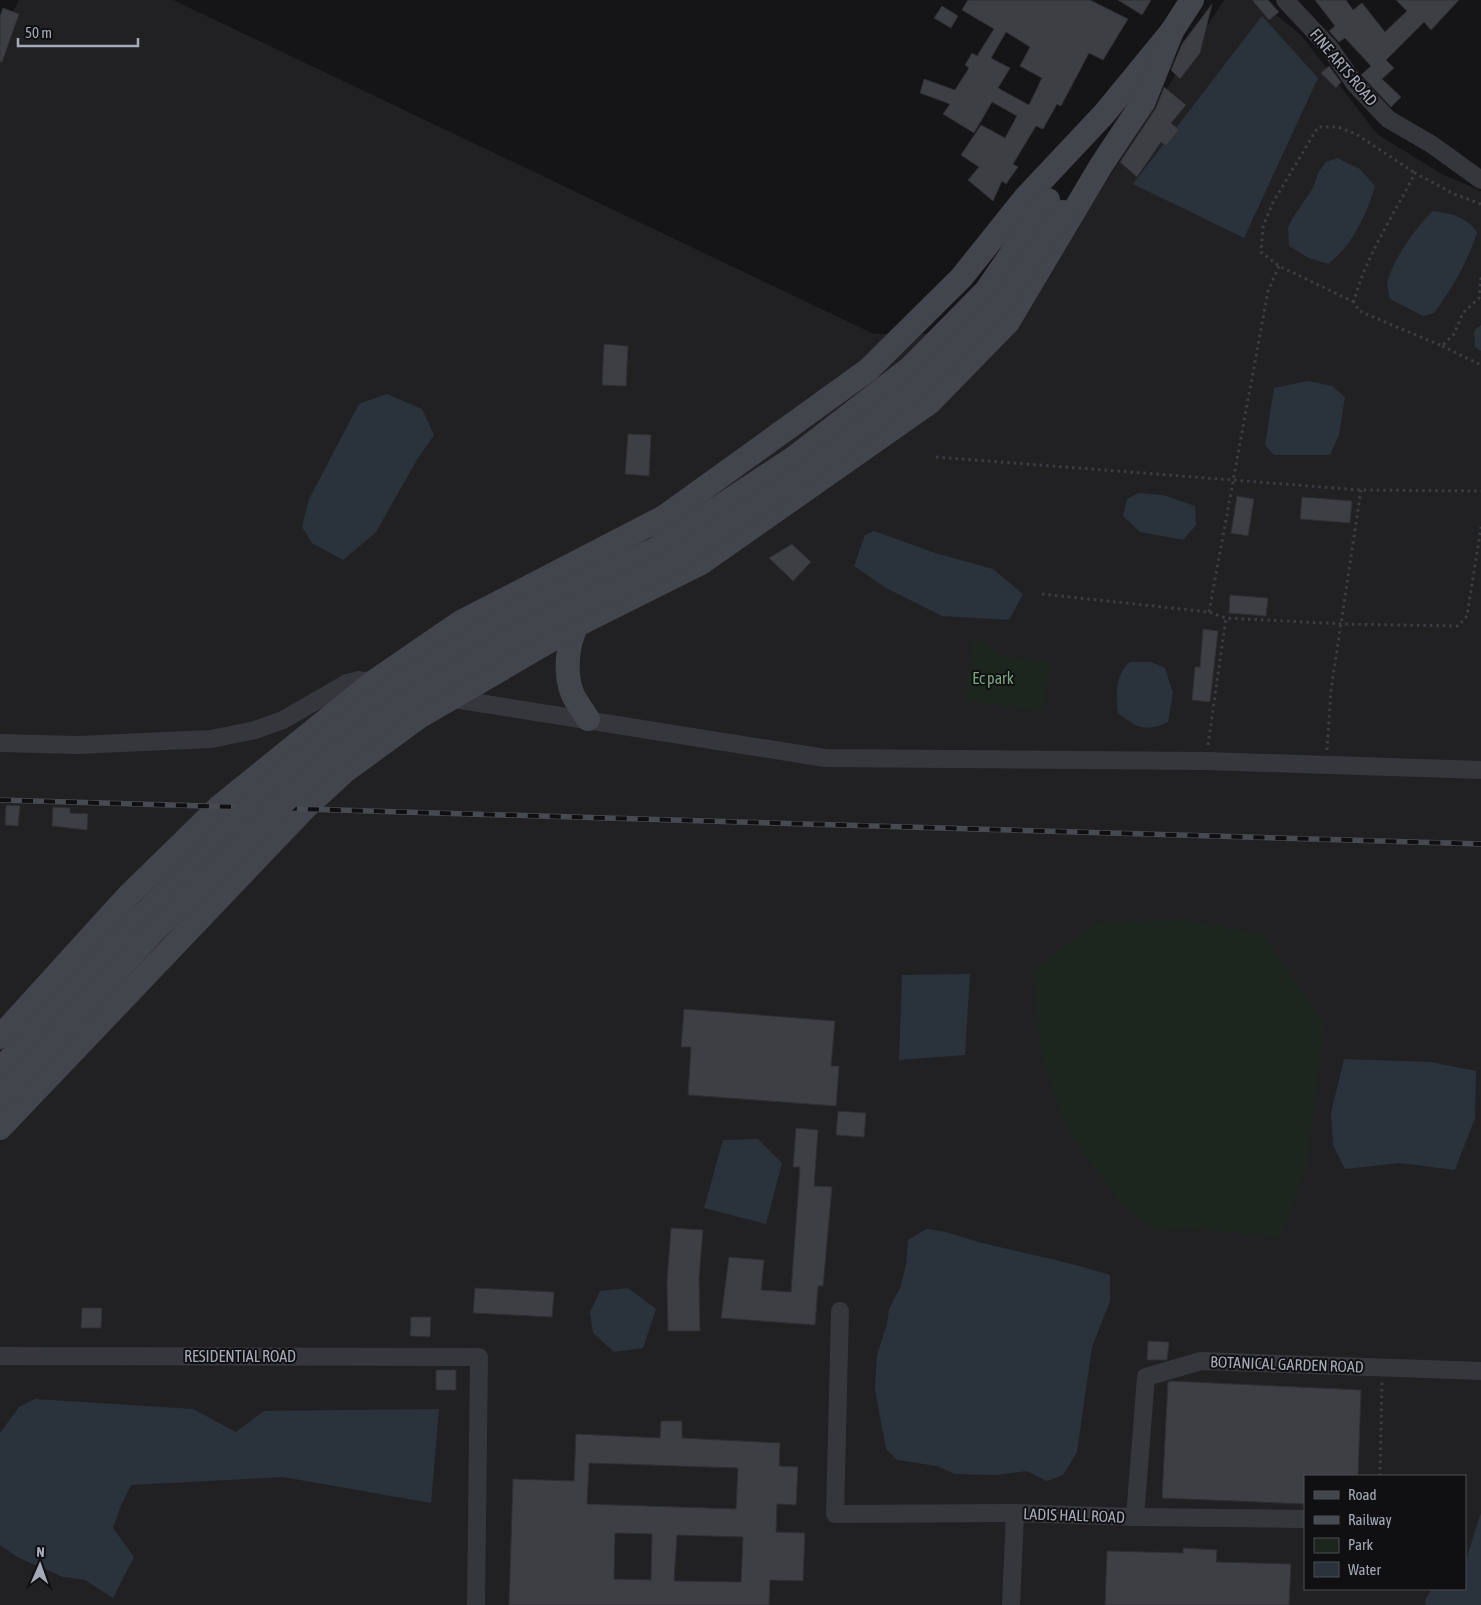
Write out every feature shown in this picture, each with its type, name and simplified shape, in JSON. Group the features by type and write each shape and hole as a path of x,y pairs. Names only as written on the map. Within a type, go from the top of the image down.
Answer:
{"main road":[{"path":"0,1037 128,896 219,807 372,683 461,622 664,518 868,370 961,278 1024,198 1078,143 1172,31 1192,0"},
{"path":"0,1128 318,796 345,771 419,717 451,698 577,625 701,562 929,403 1008,322 1102,164 1144,101 1172,31"},
{"path":"0,1098 151,934 310,776 404,703 530,627 663,566 806,472 923,383 1001,303 1056,206 1078,143"},
{"path":"0,1070 137,920 297,762 393,687 521,610 654,550 795,457 910,368 986,291 1056,206 1102,164"},
{"path":"577,625 569,640 568,662 572,694 588,719"}],"street":[{"name":"FINE ARTS ROAD","path":"1285,0 1330,48 1355,84 1388,119 1431,144 1481,180"},
{"path":"0,743 77,745 211,739 255,730 283,720 347,683 359,680 451,698 825,758 1206,761 1481,770"},
{"path":"840,1311 835,1514 1015,1514"},
{"name":"RESIDENTIAL ROAD","path":"0,1356 479,1357 476,1605"},
{"name":"BOTANICAL GARDEN ROAD","path":"1135,1517 1146,1377 1201,1361 1481,1371"},
{"name":"LADIS HALL ROAD","path":"1011,1605 1015,1514 1304,1519"}],"path":[{"path":"1481,204 1454,194 1415,173 1356,134 1338,127 1318,127 1272,204 1263,227 1261,252 1279,266 1354,302 1359,311 1442,346 1481,365"},
{"path":"1354,302 1357,289 1371,259 1415,173"},
{"path":"1209,612 1268,291 1279,266"},
{"path":"1442,346 1454,334 1463,313 1480,299 1481,276"},
{"path":"936,457 1361,490 1481,491"},
{"path":"1326,764 1331,690 1343,624 1361,490"},
{"path":"1042,594 1209,612 1226,618 1343,624 1458,626 1467,616 1481,527"},
{"path":"1206,761 1226,618"},
{"path":"1380,1475 1382,1378"}],"shaded area":[{"path":"19,0 173,0 874,334 1007,334 1224,0 1258,0 1301,35 1377,134 1442,174 1481,191 1481,1605 0,1605 0,37"}],"green space":[{"name":"Ec park","path":"973,638 1009,658 1050,663 1043,711 965,701"},
{"path":"1184,920 1264,935 1324,1024 1307,1165 1280,1237 1185,1228 1156,1230 1121,1204 1068,1132 1042,1058 1032,971 1096,923"}],"water":[{"path":"1262,16 1318,78 1244,238 1133,184"},
{"path":"1337,158 1360,169 1375,186 1368,207 1351,239 1337,257 1328,264 1309,258 1289,246 1288,228 1313,188 1318,173 1326,162"},
{"path":"1433,211 1463,219 1477,232 1464,264 1447,294 1434,313 1423,316 1390,299 1387,282 1395,262 1407,243"},
{"path":"1481,325 1481,351 1475,347 1474,331"},
{"path":"1307,381 1332,386 1345,397 1339,435 1330,455 1274,455 1265,445 1274,388"},
{"path":"387,394 422,409 434,435 418,458 376,532 343,560 312,543 302,527 309,499 359,404"},
{"path":"1139,493 1163,495 1195,506 1196,525 1183,540 1140,532 1123,516 1127,499"},
{"path":"874,531 935,553 993,569 1023,594 1009,620 942,616 886,588 854,566 865,535"},
{"path":"1130,662 1151,662 1165,668 1173,693 1168,722 1153,727 1141,727 1118,713 1117,693 1119,679"},
{"path":"970,974 965,1055 899,1060 902,975"},
{"path":"1344,1059 1430,1062 1476,1071 1475,1118 1455,1170 1400,1163 1345,1169 1333,1145 1331,1113"},
{"path":"758,1139 782,1163 766,1224 704,1208 723,1140"},
{"path":"926,1229 1110,1275 1110,1301 1092,1347 1077,1452 1063,1475 1047,1481 1027,1471 996,1475 955,1474 937,1466 897,1460 886,1449 875,1389 877,1355 887,1324 889,1309 900,1288 906,1265 908,1240"},
{"path":"628,1288 656,1309 643,1348 614,1352 593,1333 590,1312 600,1291"},
{"path":"35,1399 193,1409 236,1432 264,1411 439,1409 431,1503 283,1477 131,1485 121,1505 113,1528 134,1557 113,1598 85,1580 63,1577 19,1558 0,1545 0,1433 19,1407"},
{"path":"1481,1513 1481,1605 1426,1605 1425,1600 1431,1590 1466,1590 1466,1560"}],"building":[{"path":"968,0 1090,0 1128,19 1103,60 1089,53 1061,106 1057,104 1043,129 1036,126 1013,164 1018,167 1006,184 1002,181 993,201 968,180 979,167 961,155 981,125 1005,138 1017,116 992,102 974,133 943,114 950,104 920,93 924,79 955,90 969,68 965,65 972,53 977,56 994,29 962,10","holes":["1006,32 1030,47 1020,66 1042,78 1029,105 998,88 1010,68 991,58"]},
{"path":"1118,0 1151,0 1142,15"},
{"path":"1252,0 1268,0 1279,12 1269,20"},
{"path":"1315,0 1346,0 1353,10 1362,3 1385,32 1407,11 1396,0 1459,0 1431,30 1424,22 1386,60 1394,68 1382,79 1401,97 1391,107 1361,75 1371,66 1345,38 1339,42 1329,31 1335,26"},
{"path":"1212,4 1200,53 1180,79 1171,70 1182,44"},
{"path":"942,6 958,16 951,28 934,18"},
{"path":"3,8 19,14 2,62 0,62 0,16"},
{"path":"1329,66 1341,82 1336,88 1321,73"},
{"path":"1164,87 1186,105 1171,123 1179,130 1166,146 1161,142 1137,177 1120,162 1156,108"},
{"path":"604,344 628,346 626,386 602,385"},
{"path":"628,434 651,435 649,476 625,474"},
{"path":"1237,496 1254,499 1248,536 1231,533"},
{"path":"1302,497 1352,501 1350,523 1300,519"},
{"path":"792,544 811,562 793,581 769,558"},
{"path":"1230,595 1268,598 1266,616 1229,613"},
{"path":"1203,629 1218,631 1210,702 1192,700 1195,667 1200,667"},
{"path":"6,805 20,806 18,826 5,825"},
{"path":"53,807 70,808 70,813 88,814 87,830 52,826"},
{"path":"684,1009 835,1021 831,1066 839,1066 836,1106 688,1095 691,1047 681,1047"},
{"path":"838,1111 866,1113 864,1137 836,1135"},
{"path":"796,1128 818,1130 814,1186 832,1187 823,1286 818,1286 815,1325 721,1318 729,1257 764,1260 761,1290 791,1292 800,1167 793,1167"},
{"path":"671,1228 703,1230 699,1279 700,1331 668,1331 667,1281"},
{"path":"475,1288 554,1292 552,1317 473,1313"},
{"path":"82,1308 102,1308 101,1328 81,1328"},
{"path":"411,1317 431,1317 430,1337 410,1336"},
{"path":"1148,1341 1169,1342 1167,1360 1147,1360"},
{"path":"436,1370 456,1370 456,1390 436,1390"},
{"path":"1168,1382 1361,1390 1358,1475 1304,1475 1304,1504 1162,1498"},
{"path":"661,1421 682,1421 682,1438 780,1443 779,1466 798,1467 796,1505 777,1504 776,1532 805,1533 803,1581 770,1580 769,1605 509,1605 513,1479 574,1481 576,1434 660,1438","holes":["589,1463 738,1468 736,1509 587,1504","615,1533 652,1534 651,1580 614,1579","677,1535 743,1537 741,1582 674,1581"]},
{"path":"1183,1548 1217,1550 1216,1562 1291,1564 1289,1605 1105,1605 1107,1551 1183,1553"}],"railway":[{"path":"0,800 1481,844"}]}
